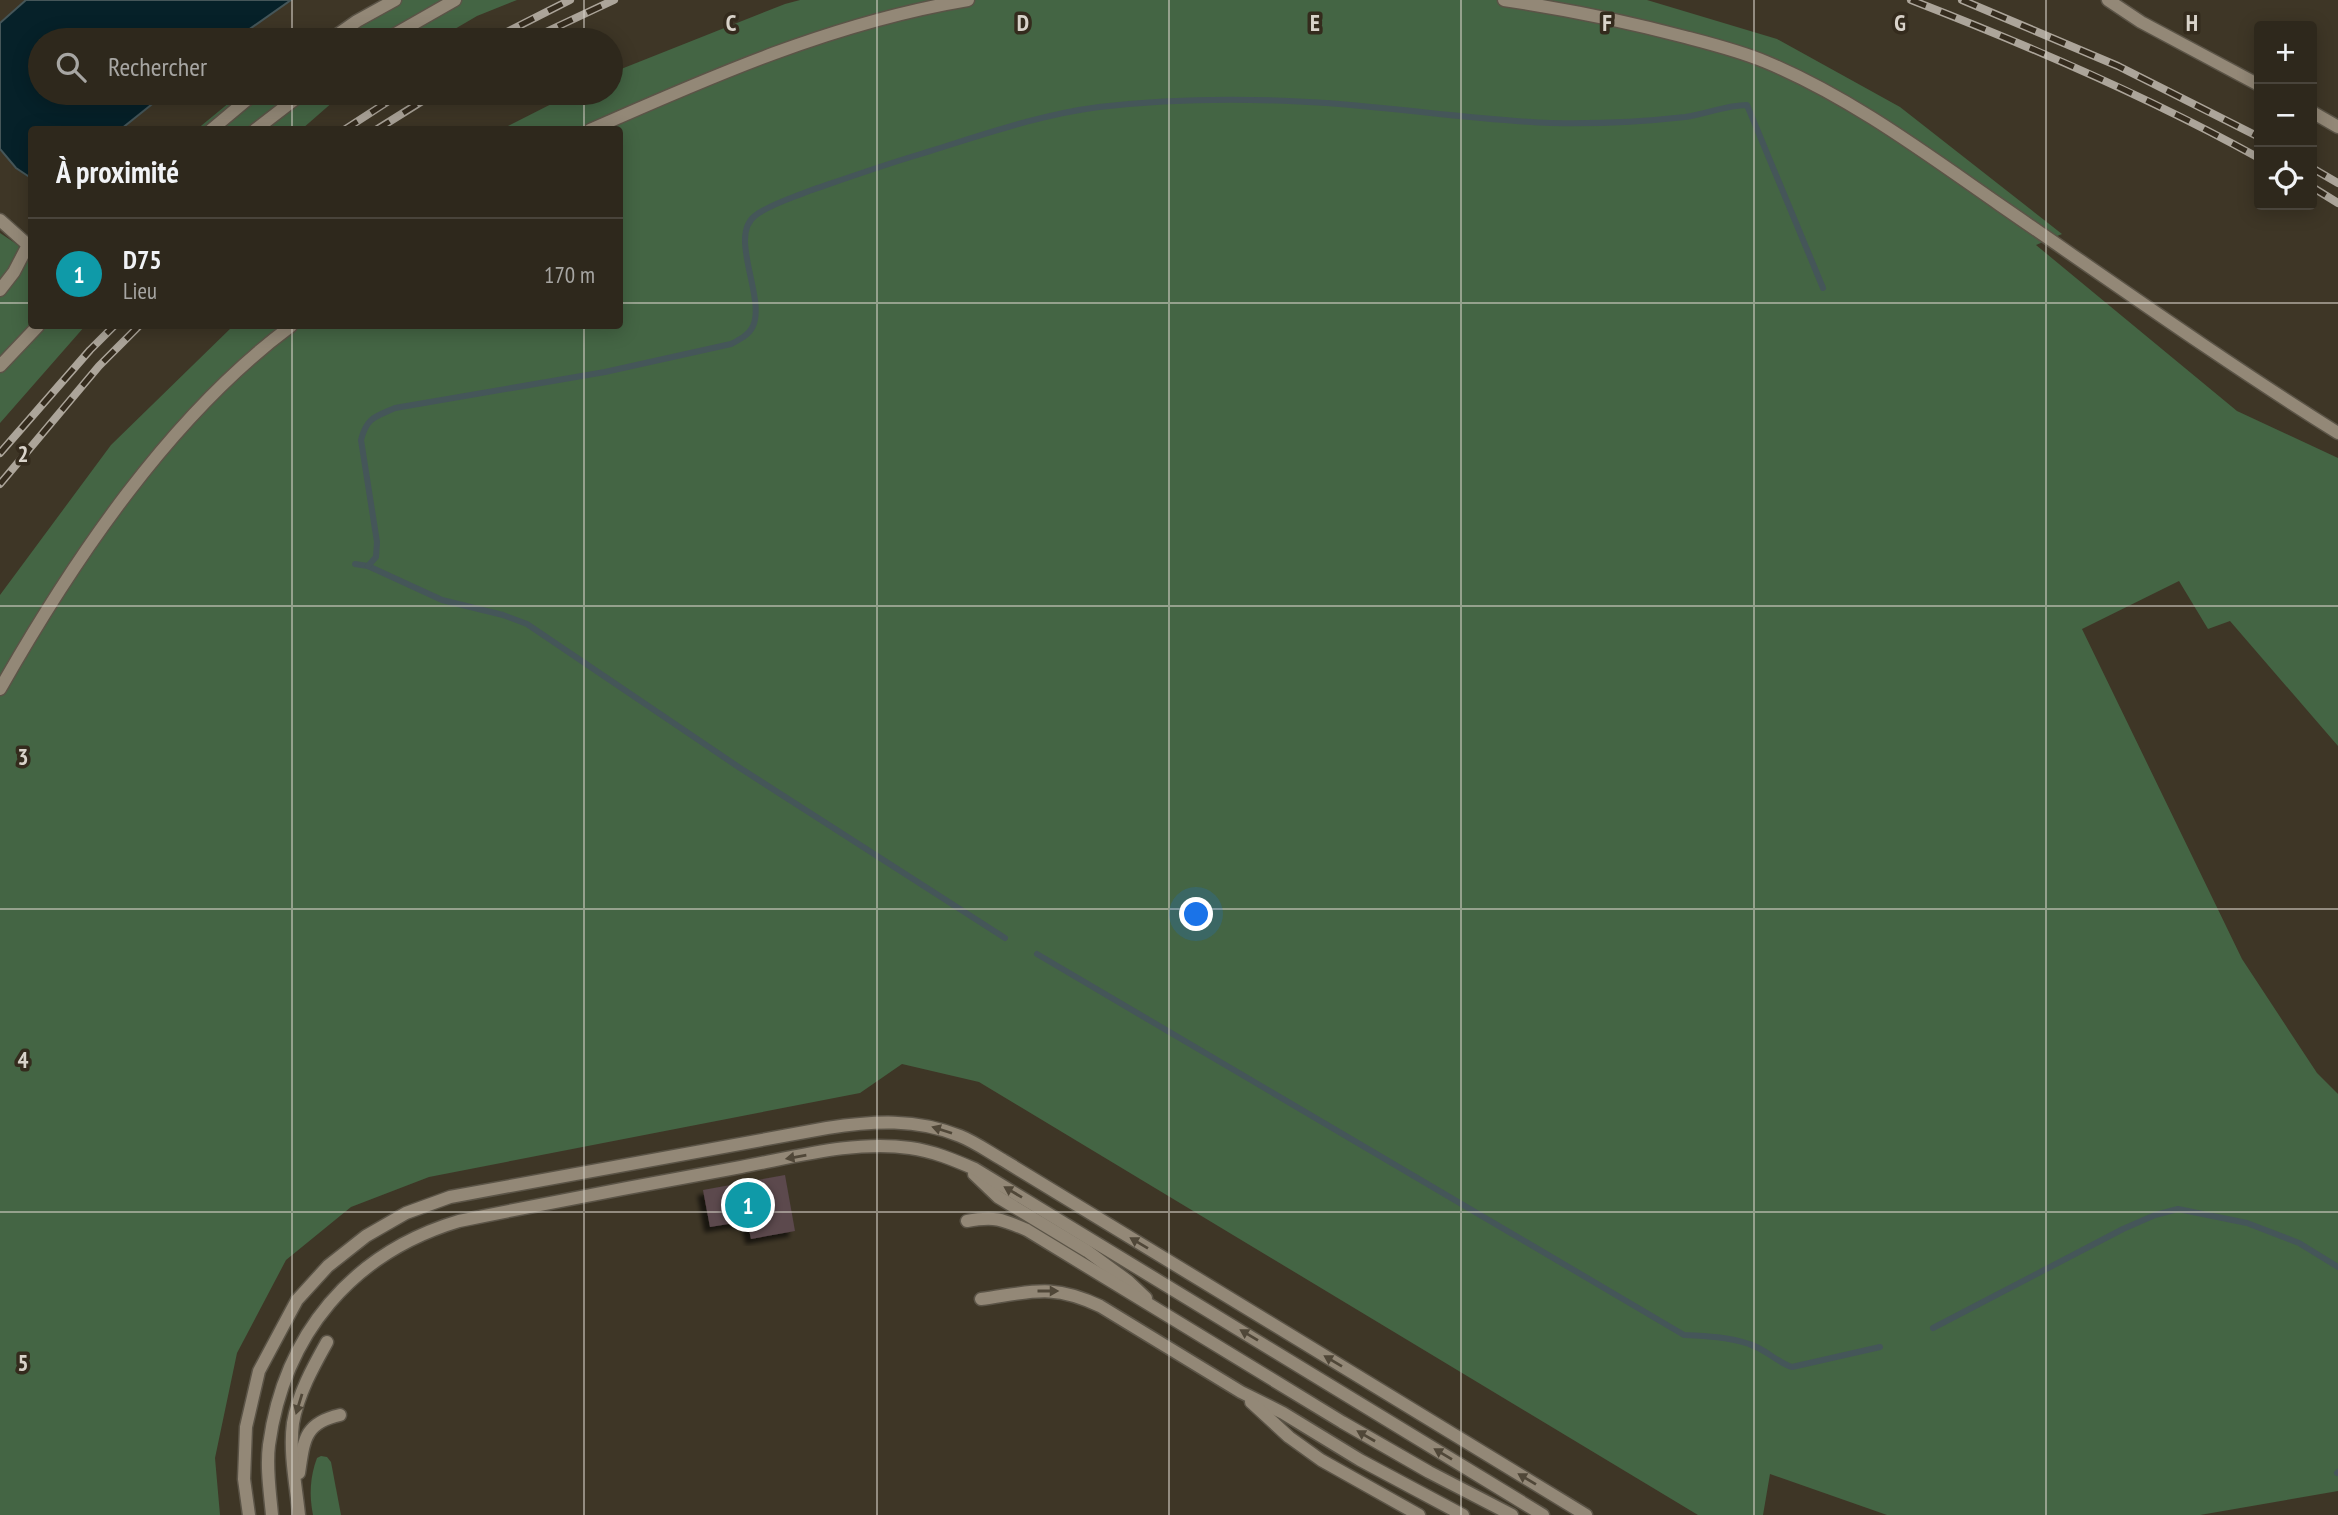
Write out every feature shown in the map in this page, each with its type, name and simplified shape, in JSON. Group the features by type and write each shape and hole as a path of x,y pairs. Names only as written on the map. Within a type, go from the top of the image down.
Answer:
{"lane":[{"path":"347,28 395,0"},
{"path":"405,28 455,0"},
{"path":"599,126 757,58 874,20 968,0"},
{"path":"1504,0 1647,26 1768,62 1877,121 2266,388 2338,433"},
{"path":"2108,0 2141,22 2257,84"},
{"path":"216,126 241,105"},
{"path":"260,126 287,105"},
{"path":"2317,115 2338,127"},
{"path":"0,220 28,243"},
{"path":"0,290 28,248"},
{"path":"0,366 35,329"},
{"path":"0,689 32,633 126,495 210,397 288,329"},
{"path":"249,1515 244,1479 246,1427 259,1371 297,1300 328,1266 366,1236 406,1213 450,1197 827,1128 863,1122 898,1121 933,1127 962,1137 1003,1160 1586,1515"},
{"path":"272,1515 269,1448 283,1385 295,1354 327,1307 351,1281 408,1240 459,1220 845,1149 881,1146 910,1147 938,1154 987,1176 1543,1515"},
{"path":"962,1164 998,1197 1087,1251 1128,1281 1164,1315"},
{"path":"967,1221 989,1217 1002,1219 1027,1230 1364,1435 1512,1515"},
{"path":"981,1299 1042,1290 1062,1291 1079,1296 1360,1460 1463,1515"},
{"path":"299,1515 292,1454 293,1424 306,1382 327,1342"},
{"path":"1241,1392 1289,1437 1321,1460 1419,1515"},
{"path":"297,1490 303,1445 310,1430 321,1419 340,1415"}],"green space":[{"path":"393,0 517,0 477,16 456,28 337,28"},
{"path":"800,0 1647,0 1777,39 1900,107 2062,234 2036,245 2237,411 2338,458 2338,746 2230,621 2208,629 2179,581 2082,629 2242,959 2317,1073 2338,1094 2338,1491 2200,1515 1887,1515 1770,1474 1763,1515 1698,1515 979,1082 902,1064 860,1093 429,1177 351,1207 286,1260 237,1353 215,1458 220,1515 0,1515 0,595 111,445 230,329 623,329 623,126 508,126 549,105 623,105 623,68"},
{"path":"226,105 329,105 305,126 201,126"},
{"path":"0,233 28,250 28,329 82,329 0,423"},
{"path":"327,1457 331,1462 341,1515 313,1515 312,1479 317,1458"}],"water":[{"path":"26,0 291,0 251,28 28,28 28,105 151,105 125,126 28,126 28,176 16,168 0,149 0,23"}],"building":[{"path":"785,1175 795,1231 751,1239 747,1221 710,1227 703,1190"}],"waterway":[{"path":"368,566 376,557 377,542 361,440 366,427 373,419 395,408 605,372 731,344 749,332 756,314 745,237 748,224 756,215 809,191 887,164 1005,128 1075,111 1151,102 1256,100 1338,104 1521,121 1585,123 1685,117 1747,105 1823,288"},
{"path":"355,564 368,566 442,600 503,615 527,624 740,768 1005,938"},
{"path":"1037,954 1684,1335 1717,1337 1755,1346 1792,1367 1880,1347"},
{"path":"1933,1328 2123,1229 2155,1215 2178,1209 2247,1223 2299,1243 2338,1267"}],"railway":[{"path":"515,28 570,0"},
{"path":"554,28 614,0"},
{"path":"1911,0 2088,73 2254,155"},
{"path":"1962,0 2118,66 2254,134"},
{"path":"350,126 383,105"},
{"path":"382,126 416,105"},
{"path":"2317,171 2338,183"},
{"path":"2317,190 2338,203"},
{"path":"0,453 111,329"},
{"path":"0,484 99,366 136,329"}],"place":[{"name":"D75","path":"748,1205"}]}
